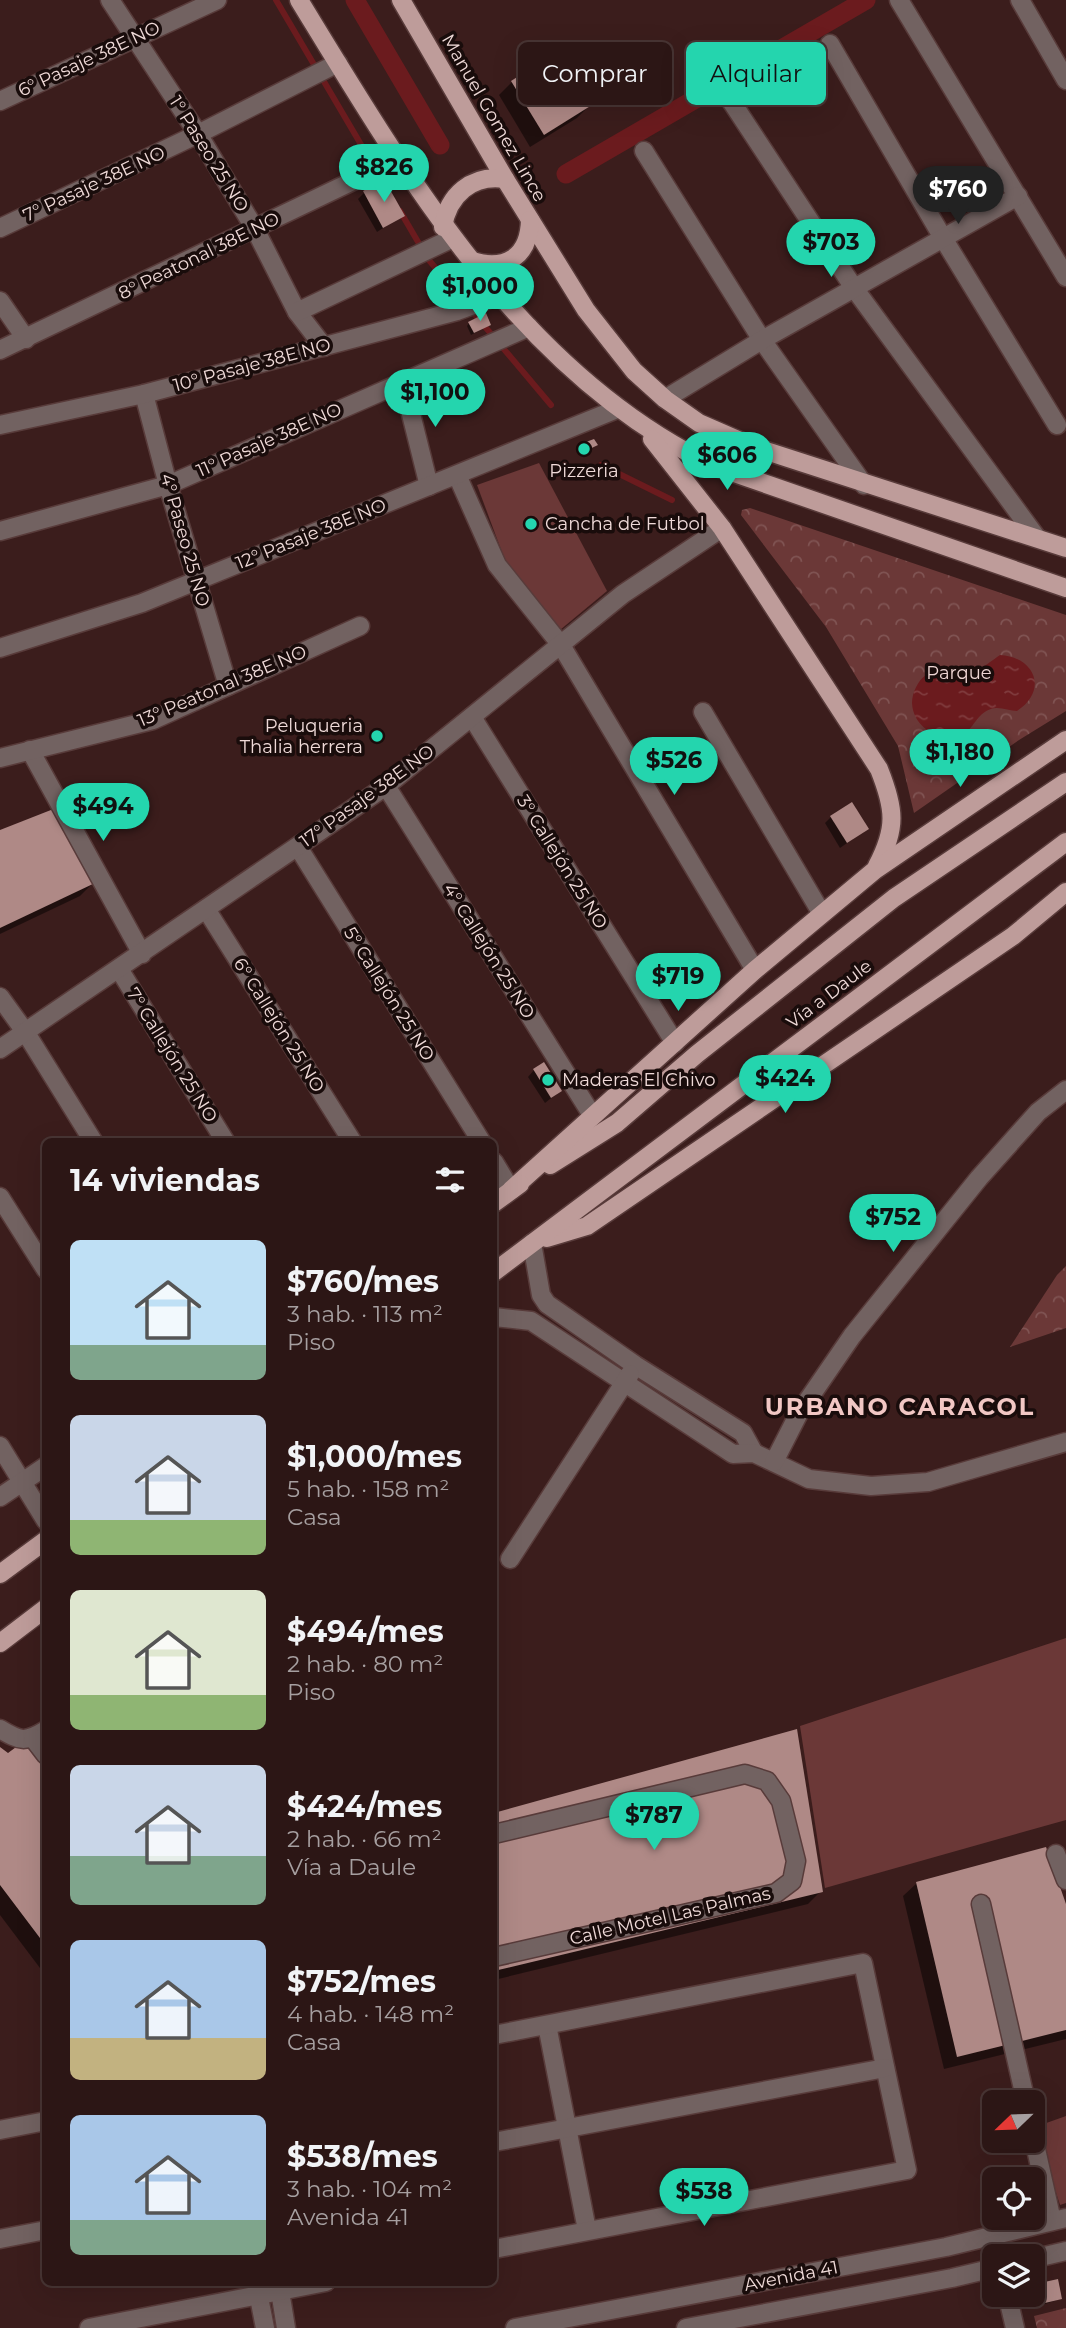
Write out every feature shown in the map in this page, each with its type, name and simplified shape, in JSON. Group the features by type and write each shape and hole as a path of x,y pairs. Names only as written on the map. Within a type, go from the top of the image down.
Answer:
{"main road":[{"path":"299,0 396,157 448,232 530,327 617,409 667,443 726,471 1066,588"},
{"name":"Manuel Gomez Lince","path":"401,0 505,179 606,338 634,371 665,399 699,423 732,439 864,485 1066,548"},
{"path":"448,232 449,205 464,188 480,179 505,179"},
{"path":"472,261 493,265 513,258 527,242 530,220"},
{"path":"643,428 722,528 879,769 890,797 893,821 888,845 875,870"},
{"name":"Vía a Daule","path":"511,1190 755,970 875,870 1066,740"},
{"name":"Vía a Daule","path":"497,1201 617,1123 708,1045 894,898 1066,782"},
{"name":"Vía a Daule","path":"497,1270 1066,842"},
{"name":"Vía a Daule","path":"532,1243 587,1226 1013,936 1066,892"},
{"path":"0,1574 42,1543"},
{"path":"0,1643 42,1611"}],"street":[{"name":"1° Paseo 25 NO","path":"110,0 198,134 255,229 297,312 324,347"},
{"name":"6° Pasaje 38E NO","path":"0,101 217,0"},
{"path":"1020,0 1066,80"},
{"path":"902,1 1066,277"},
{"path":"830,44 943,238 1057,425"},
{"name":"7° Pasaje 38E NO","path":"0,228 198,134 338,63"},
{"path":"734,105 854,288 1037,538"},
{"path":"644,152 762,340 864,485"},
{"name":"8° Peatonal 38E NO","path":"0,350 255,229 396,157"},
{"path":"665,399 762,340 1018,195"},
{"path":"297,312 448,232"},
{"name":"10° Pasaje 38E NO","path":"0,425 144,394 457,311 500,295"},
{"path":"0,301 26,339"},
{"name":"11° Pasaje 38E NO","path":"0,531 168,485 530,327"},
{"path":"403,382 429,486"},
{"name":"4° Paseo 25 NO","path":"144,394 228,686"},
{"name":"12° Pasaje 38E NO","path":"0,648 142,603 617,409"},
{"path":"457,475 497,565 561,645 755,970"},
{"name":"17° Pasaje 38E NO","path":"0,1049 386,786 623,594 722,528"},
{"name":"13° Peatonal 38E NO","path":"0,758 153,720 360,626"},
{"path":"703,712 822,914"},
{"name":"3° Callejón 25 NO","path":"472,717 675,1043"},
{"path":"30,750 142,954"},
{"name":"4° Callejón 25 NO","path":"386,786 592,1115"},
{"name":"5° Callejón 25 NO","path":"298,847 479,1138"},
{"name":"6° Callejón 25 NO","path":"206,909 350,1138"},
{"name":"7° Callejón 25 NO","path":"119,969 223,1138"},
{"path":"0,997 26,1033 91,1138"},
{"path":"774,1462 799,1413 852,1336 988,1168 1038,1112 1066,1090"},
{"path":"497,1167 511,1190"},
{"path":"0,1197 42,1264"},
{"path":"532,1243 541,1295 547,1304 635,1365 743,1433 754,1453"},
{"path":"497,1317 531,1321 733,1454 754,1453 809,1479 883,1486 928,1482 1066,1442"},
{"path":"510,1559 635,1365"},
{"path":"0,1446 42,1514"},
{"path":"0,1497 42,1468"},
{"path":"0,1729 18,1740 39,1734"},
{"name":"Calle Motel Las Palmas","path":"497,1833 745,1774 766,1781 781,1801 796,1861 792,1881 776,1893 497,1956"},
{"path":"1056,1854 1066,1880"},
{"path":"981,1904 1023,2090"},
{"path":"497,2034 863,1963 906,2170 497,2248"},
{"path":"547,2025 587,2230"},
{"path":"497,2141 885,2067"},
{"path":"0,2130 42,2122"},
{"path":"1039,2153 1059,2220"},
{"name":"Avenida 41","path":"515,2328 609,2319 736,2287 946,2247 1059,2220"},
{"path":"0,2239 42,2231"},
{"path":"1045,2256 1066,2251"},
{"name":"Avenida 41","path":"686,2328 743,2323 982,2271"},
{"path":"89,2328 258,2289 280,2291 306,2286"},
{"path":"736,2287 743,2323"},
{"path":"258,2289 265,2328"},
{"path":"280,2291 286,2328"},
{"path":"1010,2307 1015,2328"}],"green space":[{"name":"Cancha de Futbol","path":"539,463 607,591 560,630 506,563 477,485"},
{"name":"Parque","path":"750,508 1066,615 1066,711 1019,740 914,813 898,746 826,627 741,515 742,510"},
{"path":"1066,1266 1066,1328 1010,1347 1057,1275"},
{"path":"1066,1638 1066,1820 825,1888 800,1726"},
{"path":"1066,2116 1066,2203 1060,2205 1043,2153 1045,2123"},
{"path":"1066,2308 1066,2328 1037,2328 1034,2316"}],"water":[{"path":"1000,655 1022,662 1034,676 1032,694 1027,703 1017,711 997,708 986,711 967,732 955,737 930,732 917,720 912,703 913,695 923,677 937,670 976,669"}],"building":[{"path":"518,77 518,92 511,81"},
{"path":"526,105 592,105 544,135"},
{"path":"384,179 405,216 383,228 363,191"},
{"path":"486,313 491,325 474,333 468,322"},
{"name":"Pizzeria","path":"594,439 598,445 581,453 578,445"},
{"path":"852,802 869,829 847,843 830,816"},
{"path":"56,808 95,883 0,928 0,830"},
{"name":"Maderas El Chivo","path":"544,1062 562,1091 551,1098 533,1069"},
{"path":"42,1728 42,1941 0,1885 0,1747 8,1753"},
{"path":"797,1729 823,1892 497,1970 497,1812"},
{"path":"1046,1847 1066,1904 1066,2030 957,2057 916,1882"},
{"path":"1058,2279 1062,2299 1045,2303 1045,2282"}],"waterway":[{"path":"276,0 386,187"},
{"path":"355,0 440,145"},
{"path":"566,174 866,0"},
{"path":"400,211 428,259 551,405"},
{"path":"601,465 672,500"}],"place":[{"name":"Pizzeria","path":"584,449"},
{"name":"Cancha de Futbol","path":"531,524"},
{"name":"Peluqueria Thalia herrera","path":"377,736"},
{"name":"Maderas El Chivo","path":"548,1080"}],"district":[{"name":"URBANO CARACOL","path":"900,1406"}]}
